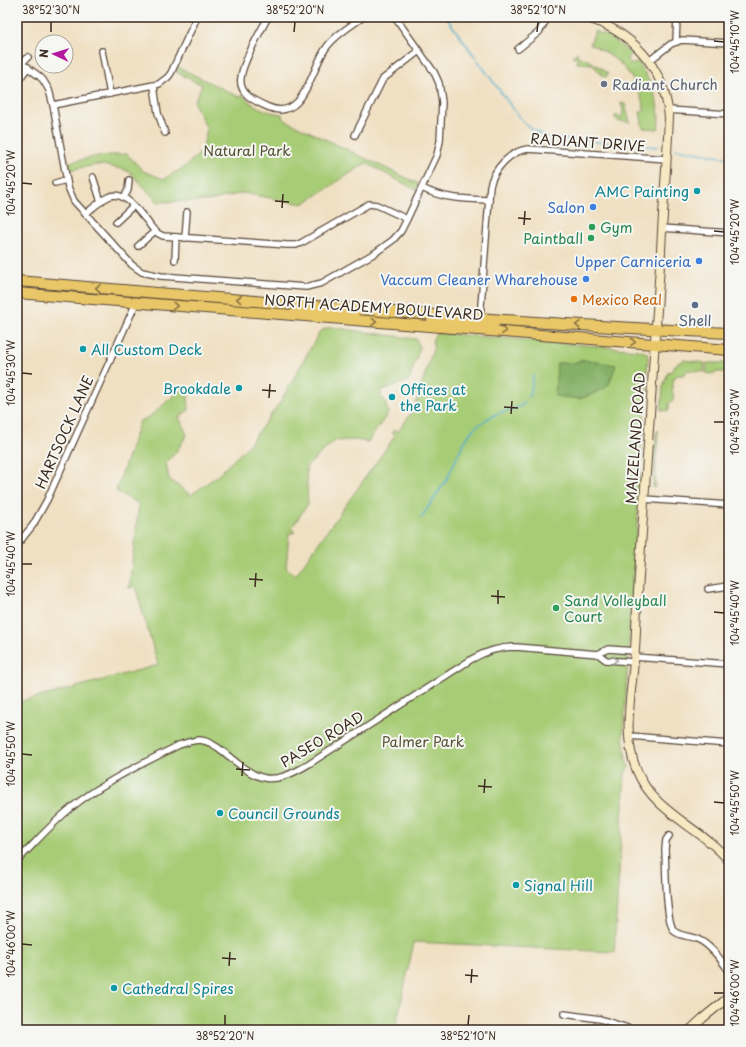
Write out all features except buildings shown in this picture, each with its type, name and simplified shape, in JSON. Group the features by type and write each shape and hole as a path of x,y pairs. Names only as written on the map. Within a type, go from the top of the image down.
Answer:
{"highway":[{"name":"NORTH ACADEMY BOULEVARD","path":"17,281 480,319 729,333"},
{"name":"NORTH ACADEMY BOULEVARD","path":"17,293 729,350"}],"main road":[{"name":"MAIZELAND ROAD","path":"584,17 601,22 620,32 636,46 649,61 660,81 668,110 667,159 656,330 634,656 630,694 629,736 631,752 640,778 651,795 663,807 705,837 729,860"},
{"path":"136,303 137,291"},
{"path":"295,315 301,310 353,313 362,309"},
{"path":"429,326 432,322 438,321 493,324 499,320"},
{"path":"690,1030 729,997"}],"street":[{"path":"53,105 159,84 168,77 197,17"},
{"path":"268,17 243,68 241,79 242,88 246,94 262,104 277,110 289,109 301,98 326,48 335,38 363,17"},
{"path":"17,60 43,80 49,90 66,180 74,201 127,261 142,272 161,276 301,287 312,286 322,283 383,248 397,236 422,188 438,151 442,102 437,78 420,51 395,17"},
{"path":"518,49 539,32 548,17"},
{"path":"676,42 677,17"},
{"path":"649,61 676,42 688,40 729,43"},
{"path":"102,51 110,94"},
{"path":"355,135 383,79 420,51"},
{"path":"22,63 28,57"},
{"path":"17,83 28,67"},
{"path":"154,86 158,113 165,134"},
{"path":"668,110 729,114"},
{"name":"RADIANT DRIVE","path":"480,319 490,186 494,177 510,156 524,149 667,159"},
{"path":"94,177 101,202"},
{"path":"55,183 66,180"},
{"path":"124,198 128,190 129,180"},
{"path":"422,188 445,197 489,200"},
{"path":"85,214 108,197 118,196 124,198 133,206 155,231 162,236 285,245 296,245 369,204 377,205 407,219"},
{"path":"116,222 133,206"},
{"path":"185,238 187,212"},
{"path":"662,228 729,233"},
{"path":"138,246 155,231"},
{"path":"175,260 176,237"},
{"name":"HARTSOCK LANE","path":"17,545 33,526 47,500 136,303"},
{"path":"644,499 729,505"},
{"path":"708,589 729,586"},
{"name":"PASEO ROAD","path":"17,861 54,823 72,807 96,790 179,745 194,740 208,742 221,749 252,774 264,778 283,777 309,764 472,658 488,651 505,647 516,647 598,654 608,649 634,656"},
{"name":"PASEO ROAD","path":"598,654 606,660 634,656"},
{"path":"634,656 729,664"},
{"path":"629,736 729,744"},
{"path":"669,836 666,840 665,849 668,910 673,929 677,933 702,941 729,971"},
{"path":"564,1014 600,1019 634,1030"}],"green space":[{"path":"595,31 610,38 623,47 631,54 627,59 631,65 638,62 643,69 651,85 657,103 659,120 658,129 643,128 640,112 644,111 644,108 636,86 625,69 618,62 601,49 590,44"},
{"path":"577,52 577,56 597,66 608,74 607,76 604,77 592,64 577,63 577,59 573,56"},
{"name":"Natural Park","path":"178,67 239,97 243,95 255,106 271,112 282,114 283,119 419,184 416,190 366,163 303,204 243,193 208,201 158,202 131,173 125,170 96,165 69,170 67,163 98,156 127,154 143,171 164,179 186,166 202,151 207,129 194,103 202,85 176,72"},
{"path":"621,103 625,104 630,122 618,121 614,117 617,115 618,117 622,117 623,107 621,106"},
{"name":"Palmer Park","path":"330,327 416,339 420,347 409,380 381,391 382,394 380,395 382,399 384,399 388,413 368,442 354,440 334,441 306,467 308,504 291,529 294,533 289,533 286,568 295,576 395,436 392,433 394,430 398,432 414,409 434,346 432,343 434,336 437,333 639,350 647,353 648,358 623,737 629,768 625,772 614,952 414,942 395,1030 17,1030 17,702 158,665 135,586 129,588 139,504 116,491 140,421 149,417 184,387 188,395 189,410 179,417 187,435 176,452 166,463 169,479 191,495 217,476 248,446 281,401 320,331"},
{"path":"584,360 616,365 609,384 604,389 580,399 555,396 557,363 572,363"},
{"path":"683,360 705,363 704,372 688,370 683,375 678,375 674,378 672,390 674,399 669,403 669,411 661,410 663,387 668,372 672,371 677,363"},
{"path":"707,363 729,363 729,372 706,373"},
{"path":"658,430 655,487 653,487 656,435"}],"waterway":[{"path":"446,17 519,117 533,130 550,138 658,147"},
{"path":"676,149 729,158"},
{"path":"528,397 531,392 533,375"},
{"path":"421,518 447,479 463,444 473,429 487,419 521,406 525,402"}],"place":[{"name":"Radiant Church","path":"604,84"},
{"name":"AMC Painting","path":"697,191"},
{"name":"Salon","path":"593,207"},
{"name":"Gym","path":"592,227"},
{"name":"Paintball","path":"591,238"},
{"name":"Upper Carniceria","path":"699,261"},
{"name":"Vaccum Cleaner Wharehouse","path":"586,279"},
{"name":"Mexico Real","path":"574,299"},
{"name":"Shell","path":"695,305"},
{"name":"All Custom Deck","path":"83,349"},
{"name":"Brookdale","path":"239,388"},
{"name":"Offices at the Park","path":"392,397"},
{"name":"Sand Volleyball Court","path":"556,608"},
{"name":"Council Grounds","path":"220,813"},
{"name":"Signal Hill","path":"516,885"},
{"name":"Cathedral Spires","path":"114,988"}]}
